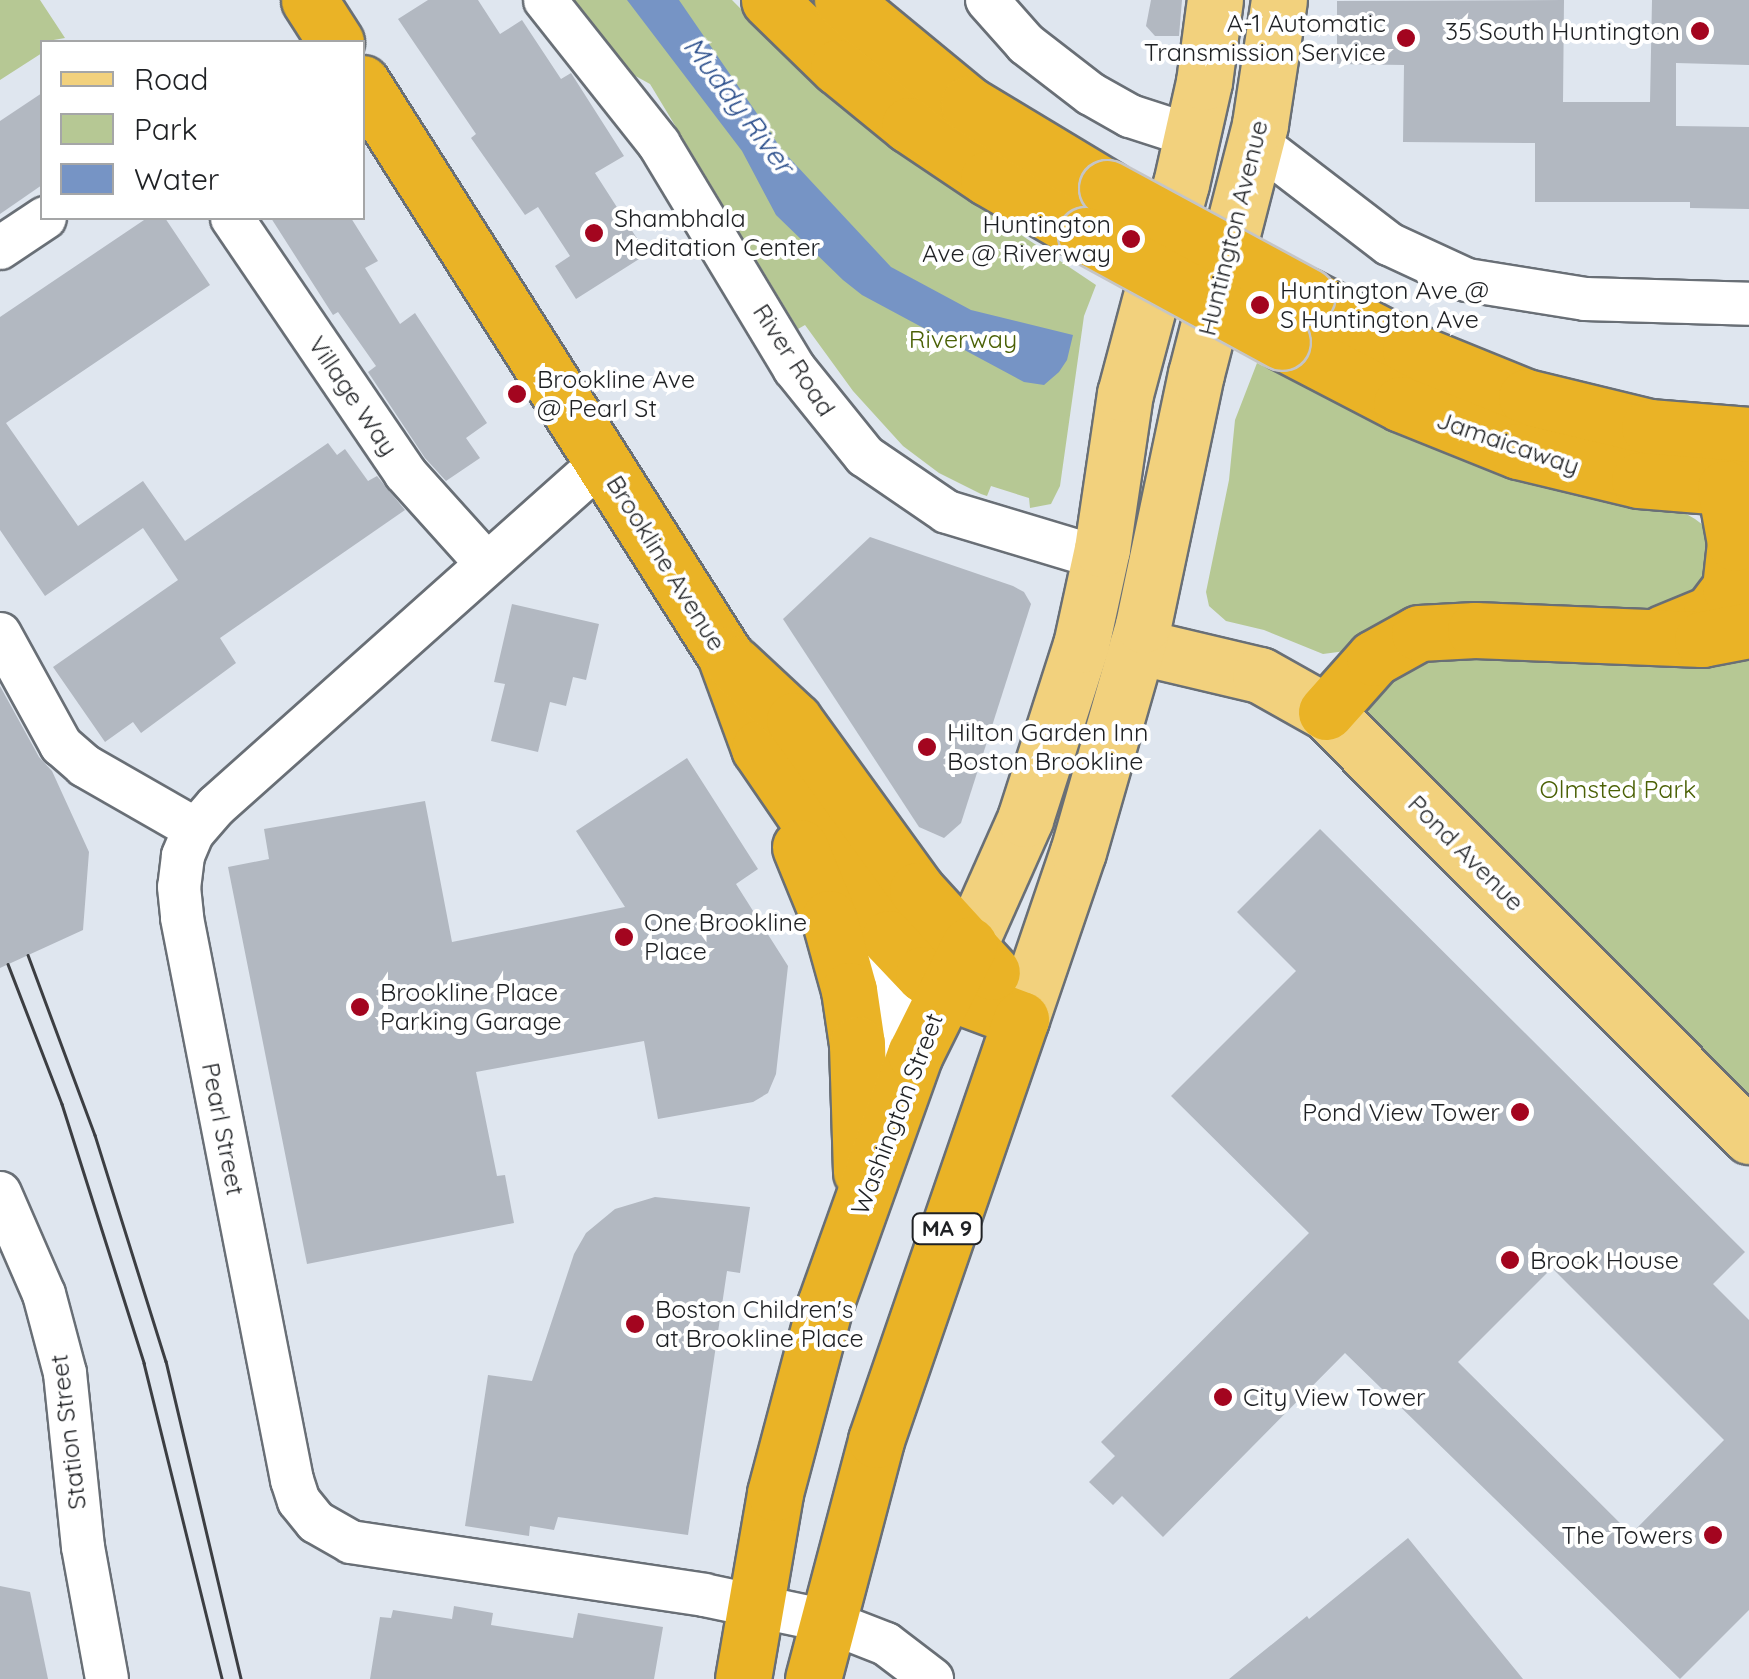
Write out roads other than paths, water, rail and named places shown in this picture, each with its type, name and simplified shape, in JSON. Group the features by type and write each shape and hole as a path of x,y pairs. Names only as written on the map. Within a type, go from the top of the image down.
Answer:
{"highway":[{"path":"309,0 335,40"},
{"path":"769,0 838,67 909,125 1096,211 1295,319"},
{"path":"842,0 1096,211"},
{"name":"Brookline Avenue","path":"365,88 725,655 758,748 889,938 923,974 958,968 1021,1019"},
{"name":"Jamaicaway","path":"1295,319 1410,350 1526,398 1648,427 1749,435"},
{"name":"Jamaicaway","path":"1295,319 1401,404 1518,451 1608,474 1737,489"},
{"path":"1650,636 1705,618 1730,588 1737,489"},
{"path":"1326,712 1374,658 1418,633 1452,630 1702,639 1749,630"},
{"path":"725,655 794,720 917,890 958,968"},
{"path":"758,748 823,902 846,978 857,1044 862,1201"},
{"name":"Washington Street","path":"743,1679 797,1399 915,1054 958,968"},
{"name":"MA 9","path":"813,1679 876,1440 1021,1019"},
{"path":"727,1679 756,1604"}],"main road":[{"name":"Huntington Avenue","path":"1138,646 1179,454 1256,142 1279,0"},
{"path":"1192,136 1216,5"},
{"name":"Washington Street","path":"958,968 1018,836 1081,644 1100,558 1129,376 1156,287 1192,136"},
{"name":"Pond Avenue","path":"1138,646 1260,675 1326,712 1749,1136"},
{"name":"MA 9","path":"1021,1019 1078,852 1138,646"}],"street":[{"name":"River Road","path":"544,0 607,73 659,144 821,406 865,456 947,512 1100,558"},
{"path":"987,0 1026,44 1090,94 1130,116 1192,136"},
{"path":"1256,142 1366,229 1418,260 1458,277 1516,291 1586,300 1749,304"},
{"path":"0,248 41,220"},
{"name":"Village Way","path":"233,220 405,473 486,563"},
{"name":"Pearl Street","path":"603,461 195,830 179,874 182,918 290,1473 304,1508 325,1530 360,1544 756,1604 827,1621 886,1644 932,1679"},
{"path":"0,634 61,745 84,766 195,830"},
{"name":"Station Street","path":"0,1193 44,1294 62,1359 82,1546 106,1679"}],"water":[{"name":"Muddy River","path":"627,0 679,0 782,150 891,267 971,310 1073,335 1067,360 1059,372 1044,385 1024,382 862,295 843,280 776,215 742,151"}],"tram line":[{"path":"28,955 95,1135 166,1361 241,1679"},
{"path":"8,964 62,1104 144,1363 222,1679"}],"place":[{"name":"35 South Huntington","path":"1700,31"},
{"name":"A-1 Automatic Transmission Service","path":"1406,38"},
{"name":"Shambhala Meditation Center","path":"594,233"},
{"name":"Huntington Ave @ Riverway","path":"1131,239"},
{"name":"Huntington Ave @ S Huntington Ave","path":"1260,305"},
{"name":"Brookline Ave @ Pearl St","path":"517,394"},
{"name":"Hilton Garden Inn Boston Brookline","path":"927,747"},
{"name":"One Brookline Place","path":"624,937"},
{"name":"Brookline Place Parking Garage","path":"360,1007"},
{"name":"Pond View Tower","path":"1520,1112"},
{"name":"Brook House","path":"1510,1260"},
{"name":"Boston Children's at Brookline Place","path":"635,1324"},
{"name":"City View Tower","path":"1223,1397"},
{"name":"The Towers","path":"1713,1535"}],"park label":[{"name":"Riverway","path":"963,339"},
{"name":"Olmsted Park","path":"1618,789"}]}
